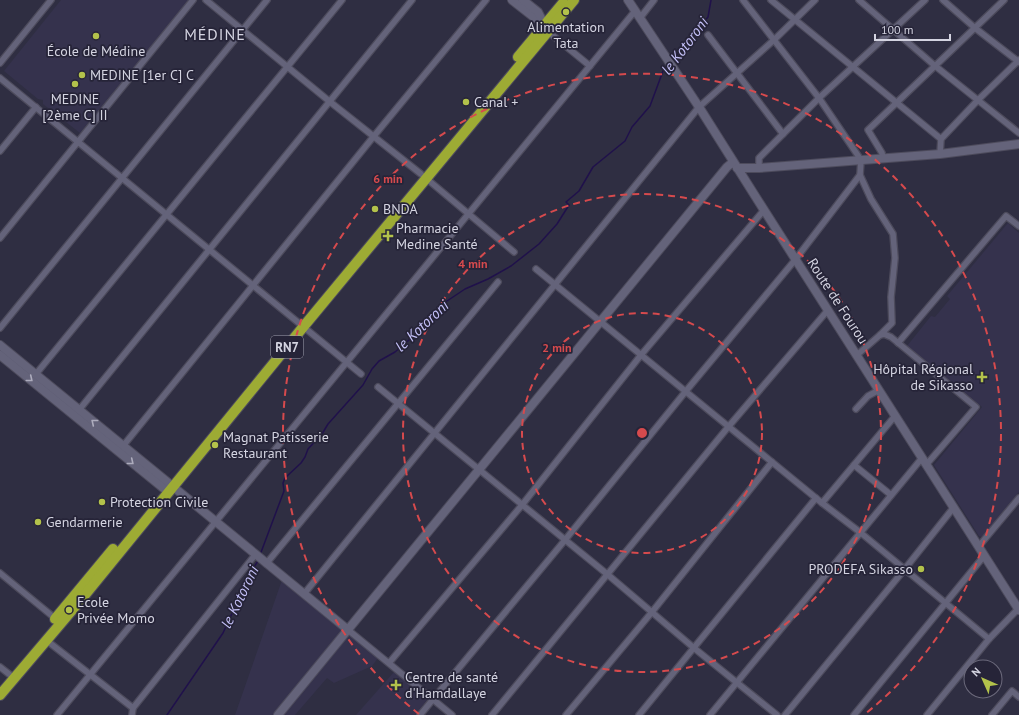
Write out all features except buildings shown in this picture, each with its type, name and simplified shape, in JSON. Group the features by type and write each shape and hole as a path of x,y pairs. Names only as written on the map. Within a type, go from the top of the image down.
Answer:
{"highway":[{"name":"RN7","path":"0,695 56,618 168,487 566,0"},
{"name":"RN7","path":"546,26 574,0"},
{"name":"RN7","path":"0,686 12,677 84,596 168,487"}],"street":[{"path":"0,63 51,0"},
{"path":"0,238 193,0"},
{"path":"206,0 514,252"},
{"path":"0,328 267,0"},
{"path":"36,374 342,0"},
{"path":"79,410 412,0"},
{"path":"123,446 486,0"},
{"path":"512,0 546,26 590,66"},
{"path":"523,0 538,12 546,26"},
{"name":"Route de Fourou","path":"628,0 699,107 795,260 1019,609"},
{"path":"57,715 590,66 637,14 654,0"},
{"path":"743,0 775,39 819,98 861,160 860,175 871,199 893,234 895,258 891,297 892,323 857,355"},
{"path":"771,0 941,138"},
{"path":"304,594 699,107 775,39 815,0"},
{"path":"859,0 894,29 934,66 1019,133"},
{"path":"759,168 759,158 819,98 925,0"},
{"path":"940,154 941,138 1019,61 975,28 943,0"},
{"path":"883,159 882,153 868,130 1004,0"},
{"path":"708,35 783,134"},
{"path":"0,78 361,374"},
{"path":"0,151 36,107"},
{"path":"278,715 726,167 735,165 759,168 883,159 940,154 1019,144"},
{"path":"420,715 795,260 860,175"},
{"path":"389,663 522,505 641,355 764,210"},
{"path":"898,343 1006,216 1019,226"},
{"path":"536,269 989,639"},
{"path":"265,562 498,282"},
{"path":"492,715 729,426 828,310"},
{"path":"710,715 892,495 976,407 891,337 884,334 880,335"},
{"path":"0,345 123,446 168,487"},
{"path":"0,355 168,487 216,521 452,715"},
{"path":"378,387 777,715"},
{"path":"856,409 868,396 879,390"},
{"path":"822,503 895,416"},
{"path":"566,715 652,612 772,462"},
{"path":"854,465 892,495"},
{"path":"639,715 816,498"},
{"path":"979,546 1019,498"},
{"path":"785,715 954,507"},
{"path":"46,640 133,713 256,555"},
{"path":"854,715 984,556"},
{"path":"0,573 56,618"},
{"path":"928,715 989,639 1019,609"},
{"path":"0,667 12,677"},
{"path":"992,715 1012,691 1019,696"}],"shaded area":[{"name":"École de Médine","path":"61,0 189,0 80,133 43,104 43,100 38,99 4,71"},
{"name":"Hôpital Régional de Sikasso","path":"1008,223 1019,233 1019,492 982,537 979,536 934,465 982,407 907,346 931,316 935,317 950,299 947,296"},
{"path":"282,580 378,658 372,666 334,683 327,678 295,715 235,715"},
{"name":"Centre de santé d'Hamdallaye","path":"394,672 428,699 415,715 356,715"}],"waterway":[{"name":"le Kotoroni","path":"672,61 708,17 711,0"},
{"name":"le Kotoroni","path":"260,555 284,491 283,483 285,478 301,463 308,449 363,385 372,369 379,361 395,352 409,340 441,305 465,289 488,279 511,266 539,244 557,224 569,205 566,202 579,191 593,167 625,141 632,127 650,106 663,71 668,65"},
{"name":"le Kotoroni","path":"167,715 223,633 252,570 258,561"}],"place":[{"name":"Alimentation Tata","path":"566,12"},
{"name":"École de Médine","path":"96,36"},
{"name":"MEDINE [1er C] C","path":"82,75"},
{"name":"MEDINE [2ème C] II","path":"75,84"},
{"name":"Canal +","path":"466,102"},
{"name":"BNDA","path":"375,209"},
{"name":"Pharmacie Medine Santé","path":"388,236"},
{"name":"Hôpital Régional de Sikasso","path":"982,377"},
{"name":"Magnat Patisserie Restaurant","path":"215,445"},
{"name":"Protection Civile","path":"102,502"},
{"name":"Gendarmerie","path":"38,522"},
{"name":"PRODEFA Sikasso","path":"921,569"},
{"name":"Ecole Privée Momo","path":"69,610"},
{"name":"Centre de santé d'Hamdallaye","path":"396,685"}],"district":[{"name":"MÉDINE","path":"215,34"}]}
